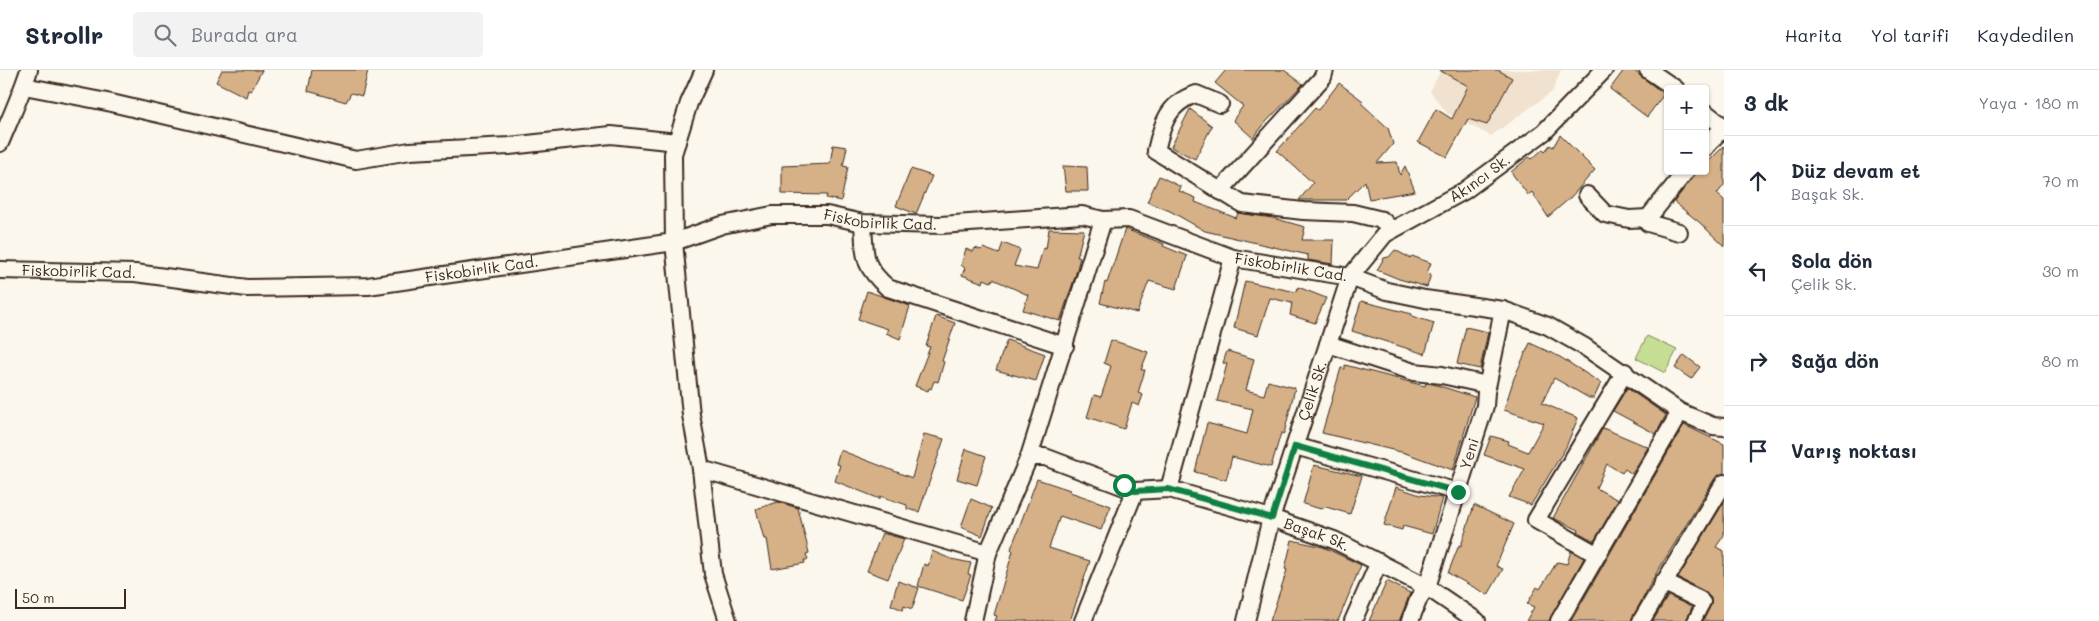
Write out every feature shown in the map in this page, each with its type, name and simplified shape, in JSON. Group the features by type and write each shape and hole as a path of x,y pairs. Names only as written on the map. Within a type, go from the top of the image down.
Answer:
{"street":[{"path":"0,144 29,70"},
{"path":"704,70 689,103 673,154 674,242 691,415 701,469 712,574 728,621"},
{"path":"1220,191 1323,77 1325,70"},
{"name":"Akıncı Sk.","path":"1350,277 1385,234 1464,191 1544,132 1604,70"},
{"path":"1648,70 1670,85"},
{"path":"24,86 107,102 356,160 410,151 508,146 611,135 677,142"},
{"path":"1220,104 1196,94 1183,98 1170,111 1156,151 1242,204 1303,211 1353,213 1382,220 1392,230"},
{"path":"1709,115 1724,127"},
{"path":"1709,143 1717,134 1724,131"},
{"path":"1587,195 1605,214 1629,219 1648,218 1683,175"},
{"name":"Fiskobirlik Cad.","path":"0,270 136,273 247,288 368,286 674,242 722,225 772,215 827,215 863,223 941,225 1082,215 1103,220 1129,219 1233,258 1350,277 1387,291 1504,310 1548,326 1625,372 1680,412 1714,426 1724,427"},
{"path":"1648,218 1648,223 1679,232"},
{"path":"973,621 988,552 1028,457 1065,346 1103,220"},
{"path":"863,223 865,253 871,272 888,288 1065,346"},
{"path":"1168,489 1233,258"},
{"name":"Çelik Sk.","path":"1246,621 1272,518 1350,277"},
{"name":"Yeni","path":"1410,621 1419,598 1427,587 1486,406 1487,385 1504,310"},
{"path":"1328,344 1414,372 1442,375 1487,385"},
{"path":"1596,554 1536,520 1625,372"},
{"path":"1559,621 1596,554 1680,412"},
{"path":"1295,446 1458,492"},
{"name":"Başak Sk.","path":"1028,457 1044,457 1135,491 1168,489 1272,518 1334,540 1427,587 1477,621"},
{"path":"701,469 988,552"},
{"path":"1641,621 1724,483"},
{"path":"1083,621 1135,491"},
{"path":"1353,621 1378,562"},
{"path":"1663,582 1702,601 1694,621"}],"shaded area":[{"path":"1441,70 1561,70 1552,92 1491,136 1447,113 1430,91"}],"green space":[{"path":"1647,336 1677,350 1665,373 1636,358"}],"building":[{"path":"222,70 262,70 251,91 248,90 246,97 216,82"},
{"path":"312,70 368,70 362,96 351,93 346,102 308,91"},
{"path":"1226,70 1284,70 1303,84 1253,138 1233,120 1243,106 1215,83"},
{"path":"1439,70 1498,70 1512,78 1487,125 1468,119 1447,157 1418,142 1436,109 1452,119 1468,86"},
{"path":"1624,70 1633,70 1664,94 1647,117 1610,89"},
{"path":"1339,83 1363,101 1361,103 1388,128 1393,144 1377,163 1397,162 1400,175 1405,166 1415,191 1369,199 1365,181 1346,200 1299,200 1313,183 1277,151 1315,108 1318,110"},
{"path":"1190,109 1212,126 1195,159 1171,147"},
{"path":"1560,135 1595,170 1570,198 1548,217 1532,192 1528,195 1511,172 1529,157 1532,159 1543,149 1545,151 1550,145 1553,147"},
{"path":"833,145 847,147 843,166 848,167 841,201 826,198 827,195 782,194 782,166 830,164"},
{"path":"1724,146 1724,185 1717,194 1724,200 1724,246 1699,222 1674,202 1694,175 1709,175 1709,161"},
{"path":"1063,166 1087,167 1088,191 1066,191"},
{"path":"911,169 932,176 916,214 896,206"},
{"path":"1159,176 1181,187 1179,191 1196,198 1195,202 1236,218 1238,213 1273,218 1305,227 1302,240 1334,240 1333,264 1308,260 1308,255 1205,231 1170,211 1147,202"},
{"path":"1049,229 1084,230 1077,257 1080,257 1075,277 1060,321 1023,310 1028,295 993,279 991,282 984,279 983,283 962,275 965,268 961,265 966,249 973,252 975,248 981,250 983,248 999,254 1003,243 1020,250 1014,266 1037,270 1043,248 1046,249"},
{"path":"1125,229 1164,244 1163,246 1187,256 1176,289 1149,281 1137,313 1100,303 1105,282 1107,283"},
{"path":"1395,250 1410,258 1412,256 1431,263 1427,273 1431,274 1427,287 1377,270 1384,258 1389,257"},
{"path":"1245,281 1296,292 1298,287 1326,298 1315,323 1290,315 1292,303 1270,298 1258,335 1234,328"},
{"path":"867,291 910,306 900,339 886,333 888,329 858,319"},
{"path":"1361,301 1412,314 1412,316 1434,323 1425,354 1352,331"},
{"path":"936,316 955,323 942,361 944,362 938,382 934,381 931,389 929,388 928,391 915,386 930,347 926,346"},
{"path":"1466,327 1488,332 1480,369 1457,364"},
{"path":"1007,340 1045,354 1036,381 996,370"},
{"path":"1111,340 1148,352 1141,370 1145,370 1138,393 1143,395 1139,406 1132,403 1124,429 1087,417 1094,395 1101,397 1111,366 1104,363"},
{"path":"1530,343 1560,357 1601,383 1594,398 1589,398 1554,378 1542,403 1578,418 1566,447 1531,505 1509,497 1525,469 1484,455 1491,436 1509,441 1508,444 1528,452 1544,423 1504,410 1514,378"},
{"path":"1227,351 1254,359 1246,390 1264,395 1268,381 1295,388 1284,434 1281,433 1271,467 1232,457 1226,480 1195,472 1207,423 1247,434 1253,409 1217,401 1227,364 1223,363"},
{"path":"1684,355 1700,367 1691,379 1675,368"},
{"path":"1345,365 1425,386 1426,383 1433,384 1475,397 1453,470 1405,453 1322,433 1341,368 1345,369"},
{"path":"1627,388 1666,415 1656,434 1613,411"},
{"path":"1684,425 1724,444 1724,473 1715,478 1654,577 1631,621 1571,621"},
{"path":"1603,428 1648,447 1632,474 1625,469 1622,473 1607,464 1596,488 1618,500 1594,541 1578,532 1579,530 1553,518"},
{"path":"924,434 944,439 919,512 907,509 907,505 880,496 880,499 835,481 840,465 836,464 840,450 912,478"},
{"path":"966,449 986,456 977,485 957,479"},
{"path":"1314,465 1362,476 1350,514 1326,507 1321,509 1303,504"},
{"path":"1037,479 1111,506 1101,530 1060,516 1049,548 1090,561 1070,621 995,621 997,616 994,615 1013,551 1011,549"},
{"path":"1396,487 1420,495 1442,498 1432,534 1403,526 1402,530 1384,525"},
{"path":"971,499 992,508 982,536 961,527"},
{"path":"778,502 798,508 809,553 806,554 808,560 804,560 805,563 772,569 767,539 764,539 756,509"},
{"path":"1724,502 1724,535 1716,547 1724,551 1724,621 1703,621 1711,605 1711,598 1704,591 1678,578"},
{"path":"1474,505 1514,524 1496,566 1503,569 1488,595 1448,573 1459,545 1461,546"},
{"path":"882,533 904,539 888,579 867,571"},
{"path":"1292,540 1323,547 1361,565 1338,621 1270,621 1287,570 1285,569"},
{"path":"932,551 951,559 971,563 968,574 971,575 962,600 918,586 924,564 928,566"},
{"path":"1571,551 1584,558 1549,621 1526,621 1534,607 1527,604 1537,587 1540,589 1557,562 1567,564"},
{"path":"898,581 919,588 912,609 904,606 903,610 891,605"},
{"path":"1387,581 1410,593 1399,621 1369,621"},
{"path":"1668,596 1692,607 1686,621 1653,621"}],"route":[{"path":"1124,485 1135,491 1168,489 1272,518 1295,446 1458,492"}]}
